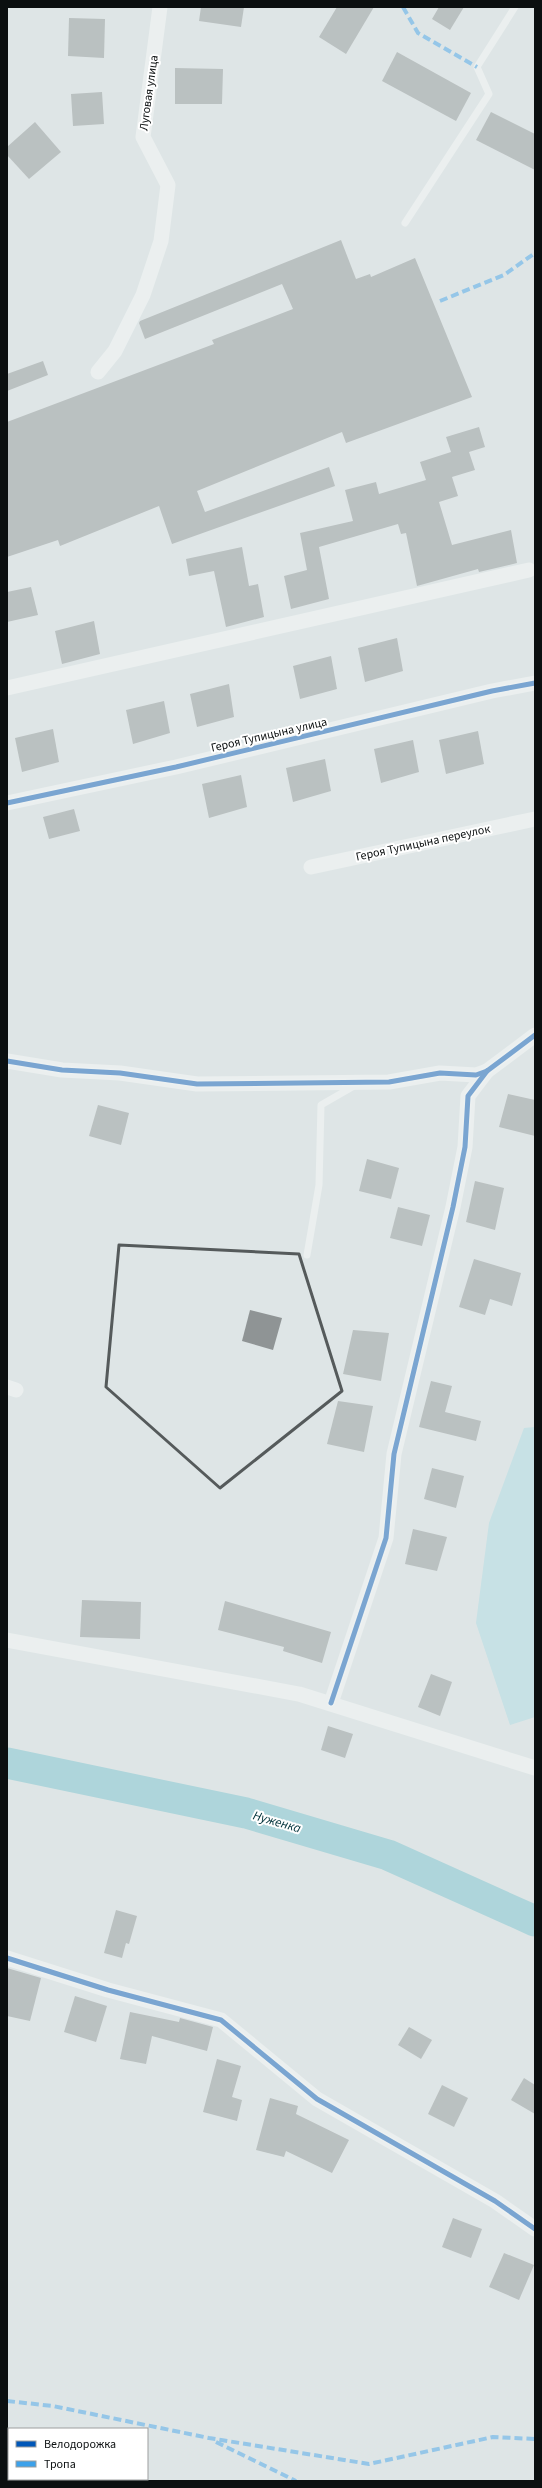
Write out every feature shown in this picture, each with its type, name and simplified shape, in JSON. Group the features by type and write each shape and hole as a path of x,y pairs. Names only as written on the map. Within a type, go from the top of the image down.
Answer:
{"street":[{"name":"Луговая улица","path":"98,372 114,351 143,295 161,241 168,184 143,137 160,7"},
{"path":"7,688 529,570"},
{"name":"Героя Тупицына улица","path":"7,803 176,767 492,691 535,683"},
{"name":"Героя Тупицына переулок","path":"312,867 535,819"},
{"path":"331,1703 386,1538 394,1454 453,1207 465,1147 468,1096 488,1071 535,1035"},
{"path":"7,1061 62,1070 120,1073 197,1084 277,1082 357,1084 389,1082 440,1073 476,1075 488,1071"},
{"path":"7,1640 299,1694 535,1768"},
{"path":"7,1958 108,1990 221,2020 317,2099 495,2201 535,2229"}],"lane":[{"path":"405,223 489,94 476,67 515,7"},
{"path":"306,1255 320,1185 321,1105 357,1084"}],"highlighted area":[{"path":"119,1245 299,1254 342,1391 220,1488 106,1387"}],"shaded area":[{"path":"535,1427 535,1717 510,1725 476,1623 489,1523 524,1428"}],"building":[{"path":"201,7 244,7 241,27 199,21"},
{"path":"337,7 374,7 346,54 319,37"},
{"path":"439,7 464,7 450,30 432,19"},
{"path":"69,18 105,19 104,58 68,56"},
{"path":"397,52 471,93 456,121 382,81"},
{"path":"175,68 223,69 222,104 175,104"},
{"path":"102,92 104,124 73,126 71,94"},
{"path":"491,112 535,134 535,170 476,140"},
{"path":"35,122 61,152 29,179 7,155 7,147"},
{"path":"341,240 356,279 370,274 371,277 415,258 472,397 346,443 342,432 197,491 205,512 329,467 335,486 172,544 159,506 60,546 58,540 7,557 7,422 214,344 212,340 293,309 282,284 145,339 139,323 140,321"},
{"path":"43,361 48,375 7,391 7,374"},
{"path":"479,427 485,447 469,452 475,470 452,477 458,496 439,502 452,545 511,530 517,563 479,572 478,569 417,586 406,533 401,534 398,524 319,547 329,599 291,609 284,576 307,570 300,533 353,521 345,490 376,482 379,494 426,480 420,462 451,452 446,437"},
{"path":"242,547 249,586 258,584 264,617 226,627 214,571 189,576 186,559"},
{"path":"31,587 38,615 7,622 7,592"},
{"path":"94,621 100,654 62,664 55,631"},
{"path":"397,638 403,671 365,682 358,648"},
{"path":"331,656 337,689 300,699 293,666"},
{"path":"229,684 234,717 197,727 190,694"},
{"path":"164,701 170,733 133,744 126,710"},
{"path":"53,729 59,762 22,772 15,738"},
{"path":"478,731 484,764 446,774 439,740"},
{"path":"413,740 419,772 381,783 374,749"},
{"path":"325,759 331,791 293,802 286,768"},
{"path":"241,775 247,807 209,818 202,784"},
{"path":"74,809 80,831 49,839 43,817"},
{"path":"508,1094 535,1100 535,1136 499,1127"},
{"path":"98,1105 129,1113 121,1145 89,1136"},
{"path":"367,1159 399,1168 391,1199 359,1191"},
{"path":"475,1181 504,1188 495,1230 466,1222"},
{"path":"398,1207 430,1215 422,1246 390,1238"},
{"path":"474,1259 521,1273 512,1306 490,1299 485,1315 459,1307"},
{"path":"250,1310 282,1318 273,1350 242,1341"},
{"path":"353,1330 389,1333 381,1381 343,1374"},
{"path":"431,1381 452,1386 445,1412 481,1421 476,1441 419,1427"},
{"path":"338,1401 373,1406 364,1452 327,1444"},
{"path":"432,1468 464,1476 456,1508 424,1499"},
{"path":"413,1529 447,1537 437,1571 405,1564"},
{"path":"82,1600 141,1602 140,1639 80,1637"},
{"path":"225,1601 331,1632 322,1663 283,1651 284,1647 218,1630"},
{"path":"431,1674 452,1682 440,1716 418,1707"},
{"path":"328,1726 353,1734 345,1758 321,1750"},
{"path":"116,1910 137,1916 129,1944 126,1943 122,1958 104,1953"},
{"path":"7,1968 41,1978 30,2021 7,2016"},
{"path":"75,1996 107,2006 96,2042 64,2032"},
{"path":"130,2012 179,2022 180,2018 213,2027 207,2051 152,2036 146,2064 120,2059"},
{"path":"409,2027 432,2040 421,2059 398,2045"},
{"path":"217,2059 241,2066 232,2097 242,2100 237,2121 203,2112"},
{"path":"524,2078 535,2085 535,2114 511,2100"},
{"path":"442,2085 468,2098 454,2127 428,2114"},
{"path":"270,2098 298,2106 296,2114 349,2140 332,2173 286,2151 284,2157 256,2150"},
{"path":"453,2218 482,2229 471,2258 442,2247"},
{"path":"504,2253 534,2265 519,2300 489,2287"}],"waterway":[{"name":"Нуженка","path":"7,1763 246,1813 388,1855 535,1921"}],"marked path":[{"path":"403,7 418,33 477,67"},
{"path":"440,301 504,275 535,253"},
{"path":"7,2401 53,2406 209,2438 369,2464 493,2437 535,2439"},
{"path":"216,2442 296,2481"}],"cycle path":[{"path":"7,803 176,767 492,691 535,683"},
{"path":"7,1061 62,1070 120,1073 197,1084 389,1082 440,1073 476,1075 487,1071 535,1035"},
{"path":"331,1703 386,1538 394,1454 453,1207 465,1147 468,1096 487,1071"},
{"path":"7,1958 108,1990 221,2020 317,2099 495,2201 535,2229"}]}
